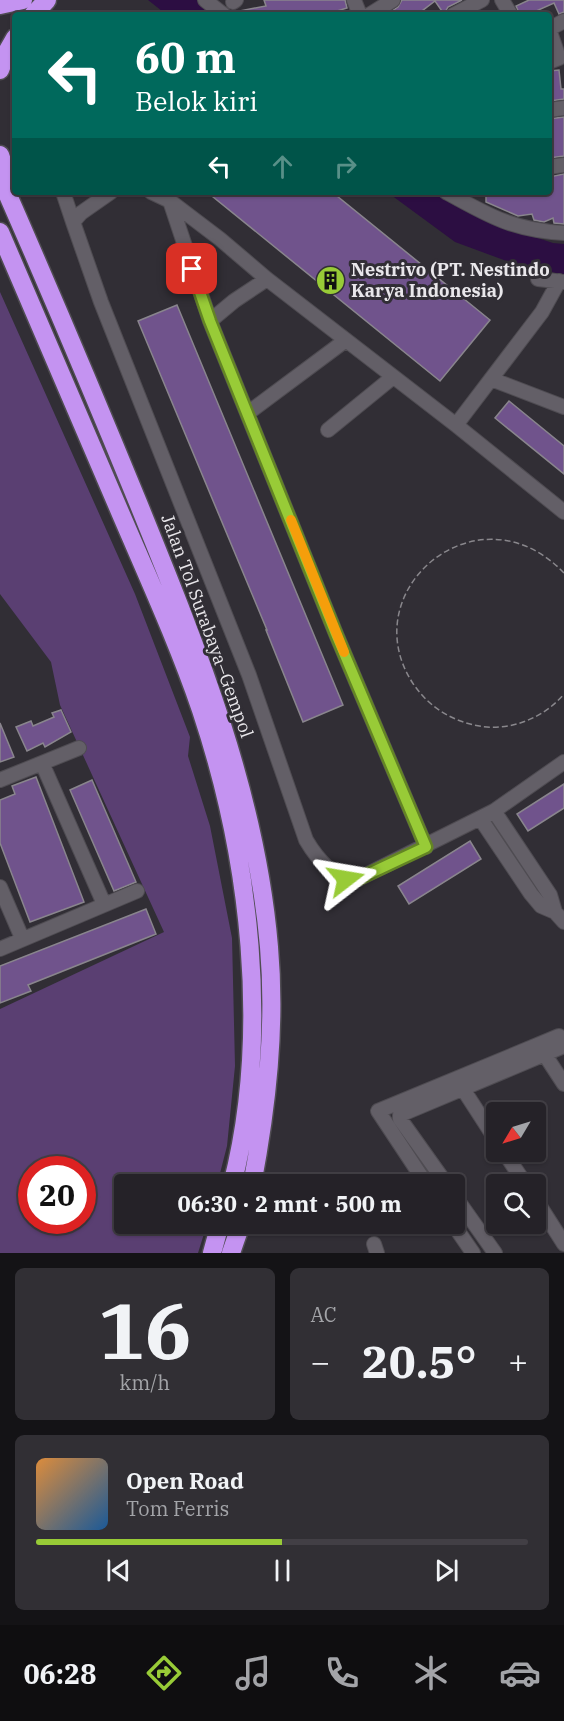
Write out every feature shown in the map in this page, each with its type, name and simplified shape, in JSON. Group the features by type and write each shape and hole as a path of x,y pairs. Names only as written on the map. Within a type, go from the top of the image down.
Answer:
{"highway":[{"path":"0,5 22,0"},
{"path":"36,12 47,0"},
{"path":"0,70 12,43"},
{"path":"0,155 12,190"},
{"name":"Jalan Tol Surabaya–Gempol","path":"0,177 120,459 206,675 232,754 253,839 269,947 272,1005 266,1106 254,1174"},
{"path":"14,195 33,252"},
{"name":"Jalan Tol Surabaya–Gempol","path":"0,232 182,658 218,766 238,861 251,960 253,1030 251,1071 234,1174"},
{"path":"212,1253 217,1234"},
{"path":"231,1253 238,1234"}],"street":[{"path":"205,0 220,12"},
{"path":"374,12 393,0"},
{"path":"459,12 482,0"},
{"path":"552,34 559,58 552,61"},
{"path":"64,195 121,354 249,675 306,840 323,864 346,879 358,879 494,811 564,762"},
{"path":"73,222 81,213 107,195"},
{"path":"157,195 170,201 564,512"},
{"path":"451,195 489,216 513,226 564,234"},
{"path":"170,201 210,321 341,645 426,847"},
{"path":"210,321 234,301 267,279"},
{"path":"456,425 542,312 561,282 538,279"},
{"path":"248,413 346,340"},
{"path":"328,430 393,377"},
{"path":"491,379 564,407"},
{"path":"0,780 80,748"},
{"path":"42,763 104,904"},
{"path":"494,811 550,895 559,917"},
{"path":"480,818 531,894 541,906 559,917"},
{"path":"0,887 22,938"},
{"path":"0,950 22,938 137,891"},
{"path":"420,1174 378,1111 559,1036 564,1046 401,1113 400,1116 440,1174"},
{"path":"545,1055 564,1084"},
{"path":"463,1089 486,1125"},
{"path":"465,1211 495,1253"},
{"path":"546,1216 564,1244"},
{"path":"460,1234 473,1253"}],"path":[{"path":"564,573 538,551 521,543 503,539 466,542 448,549 420,572 409,587 398,623 398,641 402,659 413,683 430,704 461,722 488,727 515,724 533,718 549,708 564,694"}],"shaded area":[{"path":"148,0 200,0 214,12 163,12"},
{"path":"391,195 446,195 492,223 553,243 564,244 564,274 528,269 455,242"},
{"path":"0,292 135,594 190,737 188,756 210,826 232,938 235,1066 227,1146 220,1174 114,1174 114,1234 204,1234 198,1253 0,1253 0,1009 164,932 60,705 51,662 0,594"}],"building":[{"path":"264,0 345,0 347,8 334,12 239,12 266,6"},
{"path":"402,0 462,0 448,7 445,12 443,12 435,1 423,12 390,12 398,7"},
{"path":"529,0 564,0 564,12 559,14 554,3 536,12 519,12 516,6"},
{"path":"559,70 564,99 552,101 552,71"},
{"path":"564,117 564,156 552,158 552,119"},
{"path":"564,174 564,224 554,223 553,218 544,222 534,220 532,214 518,216 486,202 486,195 552,195 552,176"},
{"path":"211,195 336,195 490,320 440,381"},
{"path":"177,305 343,705 303,722 138,321"},
{"path":"509,401 564,446 564,474 495,418"},
{"path":"61,710 71,732 45,747 43,743 27,751 16,727 31,721 33,726 54,717 52,713"},
{"path":"0,723 14,757 0,762"},
{"path":"36,777 84,902 30,922 0,843 0,800 15,794 12,786"},
{"path":"92,780 136,882 114,891 70,790"},
{"path":"564,784 564,808 528,831 517,814"},
{"path":"470,841 481,859 409,904 398,886"},
{"path":"146,909 156,934 28,985 31,991 0,1003 0,966"}],"slow traffic":[{"path":"291,520 344,652"}],"place":[{"name":"Nestrivo (PT. Nestindo Karya Indonesia)","path":"330,280"}],"route":[{"path":"192,269 210,321 336,634 426,847 358,879 346,879"}]}
